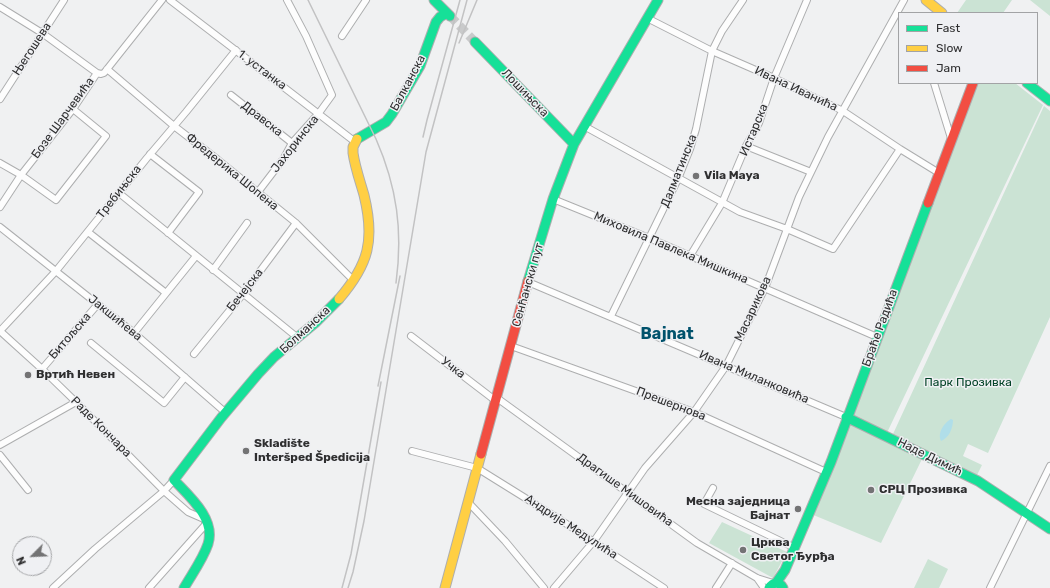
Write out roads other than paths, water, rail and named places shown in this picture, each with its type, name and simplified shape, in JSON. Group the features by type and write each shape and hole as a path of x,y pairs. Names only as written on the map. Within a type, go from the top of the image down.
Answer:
{"street":[{"name":"Његошева","path":"0,99 2,91 64,0"},
{"name":"Бозе Шарчевића","path":"0,207 21,175 73,109 97,73 101,74 107,69 162,0"},
{"name":"1. устанка","path":"170,0 354,141"},
{"name":"Јахоринска","path":"258,192 284,158 292,143 319,113 332,95 306,36 287,0"},
{"path":"342,36 366,0"},
{"name":"Балканска","path":"354,141 380,126 390,118 413,79 425,53 435,25 439,18 448,14 434,0"},
{"name":"Сенћански пут","path":"445,588 528,282 553,199 574,144 658,0"},
{"name":"Далматинска","path":"611,316 678,179 696,129 712,51 722,31 743,0"},
{"name":"Истарска","path":"690,256 722,203 746,146 759,123 774,78 807,0"},
{"name":"Масарикова","path":"900,12 904,0"},
{"path":"926,0 941,12"},
{"path":"0,7 42,33 97,73"},
{"name":"Ивана Иванића","path":"647,18 712,51 774,78 843,111 900,150 939,173"},
{"name":"Масарикова","path":"554,588 594,541 628,492 657,454 694,412 726,366 765,288 799,197 828,137 896,23"},
{"name":"Лошињска","path":"475,42 574,144"},
{"name":"Требињска","path":"0,332 56,271 236,50"},
{"name":"Фредерика Шопена","path":"107,69 174,126 296,223 353,280"},
{"path":"934,84 951,138"},
{"name":"Браће Радића","path":"777,585 795,548 826,472 951,138 973,84"},
{"path":"1028,84 1050,101"},
{"name":"Дравска","path":"231,95 292,143"},
{"path":"0,163 21,175 56,200 106,136 73,109"},
{"path":"584,126 740,212 787,229 833,249 900,150"},
{"name":"Болманска","path":"53,588 95,549 164,491 226,413 273,359 328,310 353,280 364,263 370,237 369,216 353,151 354,141"},
{"path":"746,146 811,172"},
{"path":"150,154 198,192 168,233"},
{"path":"119,192 298,338"},
{"name":"Миховила Павлека Мишкина","path":"553,199 649,238 877,337"},
{"path":"213,270 247,223"},
{"name":"Бечејска","path":"194,354 243,294 296,223"},
{"name":"Јакшићева","path":"0,227 134,333 226,413"},
{"path":"88,232 166,293"},
{"path":"134,333 196,256"},
{"name":"Ивана Миланковића","path":"528,282 846,417"},
{"name":"Битољска","path":"42,369 98,304"},
{"name":"Раде Кончара","path":"0,332 42,369 164,491 188,512 205,521"},
{"name":"Учка","path":"411,336 496,399"},
{"path":"91,343 164,403 186,377"},
{"name":"Прешернова","path":"511,346 694,412 826,472"},
{"name":"Драгише Мишовића","path":"496,399 697,542 757,578 777,585"},
{"path":"0,445 76,402"},
{"name":"Наде Димић","path":"846,417 978,481 1050,529"},
{"name":"Андрије Медулића","path":"412,451 477,468 594,541 657,586 664,588"},
{"path":"0,455 28,490"},
{"path":"990,588 1050,466"},
{"path":"174,480 198,508 205,521 209,538 206,548 184,588"},
{"path":"713,488 704,504 795,548"},
{"path":"468,502 505,542 544,588"},
{"path":"148,588 205,521"},
{"path":"716,588 732,563"},
{"name":"Драгише Мишовића","path":"757,578 764,588"}],"water":[{"path":"951,419 953,420 953,423 950,432 944,440 941,441 940,435 942,428"}],"tunnel":[{"path":"450,16 475,42"}],"railway":[{"path":"308,0 376,139 389,174 398,227 399,245 396,283"},
{"path":"423,137 460,0"},
{"path":"348,588 364,521 426,152 467,0"},
{"path":"459,43 477,0"},
{"path":"378,386 400,276"},
{"path":"342,588 351,554 381,382"}],"place":[{"name":"Vila Maya","path":"696,176"},
{"name":"Вртић Невен","path":"28,375"},
{"name":"Skladište Interšped Špedicija","path":"246,451"},
{"name":"СРЦ Прозивка","path":"871,490"},
{"name":"Месна заједница Бајнат","path":"798,509"},
{"name":"Црква Светог Ђурђа","path":"743,550"}],"district":[{"name":"Bajnat","path":"667,334"}],"park label":[{"name":"Парк Прозивка","path":"968,383"}]}
